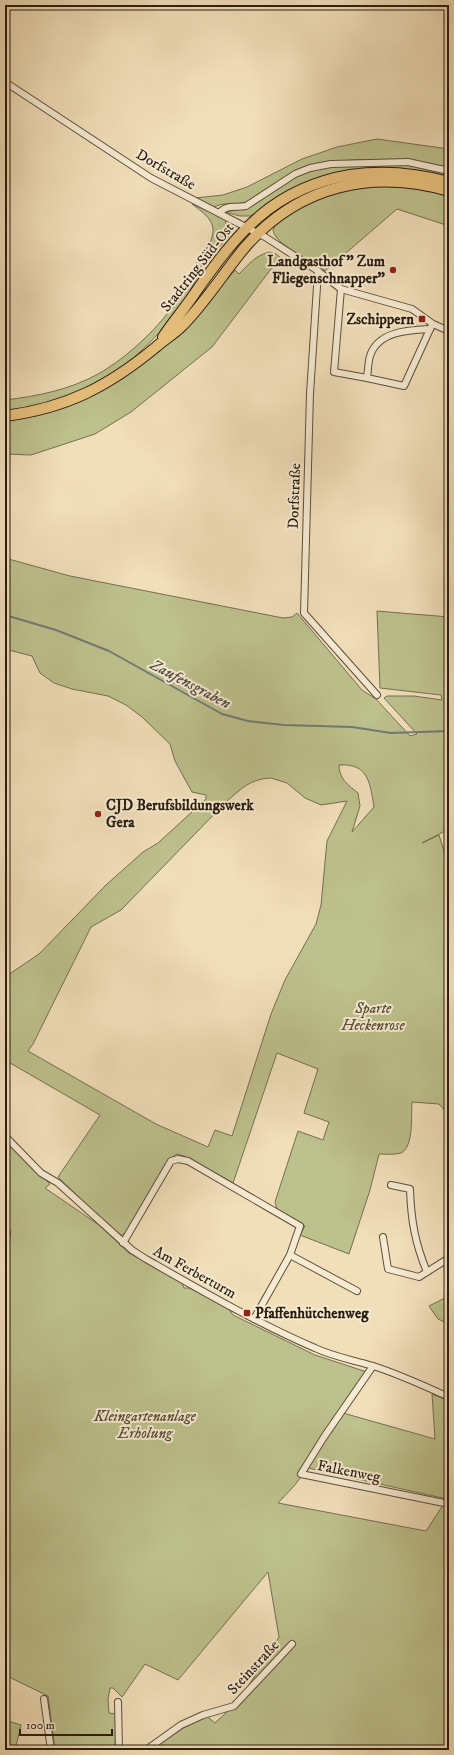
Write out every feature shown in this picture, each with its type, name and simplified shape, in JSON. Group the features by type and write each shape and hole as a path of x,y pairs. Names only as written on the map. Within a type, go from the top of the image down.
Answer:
{"main road":[{"name":"Stadtring Süd-Ost","path":"156,347 224,252 247,227 276,203 298,189 331,178 367,173 395,172 427,176 449,182"},
{"name":"Stadtring Süd-Ost","path":"5,416 36,412 81,397 120,376 182,327 224,272 259,234 281,215 310,197 344,186 386,180 410,182 449,190"}],"street":[{"name":"Dorfstraße","path":"5,82 151,178 259,234 318,271 341,289 412,309 432,326 449,331"},
{"path":"219,213 224,207 246,206 295,174 310,168 331,164 408,162 449,171"},
{"name":"Dorfstraße","path":"318,271 310,394 304,613 377,695"},
{"path":"341,289 334,372 404,386 432,326"},
{"path":"367,378 370,355 380,342 396,332 432,326"},
{"name":"Am Ferberturm","path":"5,1136 41,1173 58,1183 123,1243 146,1259 254,1319 316,1348 342,1359 373,1366 419,1383 449,1397"},
{"path":"123,1243 171,1162 178,1159 188,1161 272,1208 300,1226 290,1255 254,1319"},
{"path":"391,1185 410,1189 411,1219 418,1250 427,1272"},
{"path":"383,1237 388,1270 419,1277 449,1258"},
{"path":"290,1255 357,1291"},
{"name":"Falkenweg","path":"373,1366 324,1436 302,1474 449,1504"},
{"name":"Steinstraße","path":"146,1750 181,1725 203,1715 234,1706 292,1644"},
{"path":"44,1699 51,1750"},
{"path":"118,1702 119,1750"}],"green space":[{"path":"377,139 449,149 449,169 393,161 350,160 329,162 295,171 282,178 259,196 242,203 223,204 214,207 195,198 223,195 247,187 302,159 337,147"},
{"path":"408,165 449,173 449,178 322,177 304,183 289,191 251,216 240,216 225,212 248,208 289,180 306,171 331,166"},
{"path":"362,186 401,186 449,195 449,226 397,209 325,271 287,247 275,235 273,230 277,224 295,210 319,198 341,190"},
{"path":"192,204 227,220 225,222 230,230 229,236 205,262 196,275 198,276 185,298 171,319 154,338 136,356 94,385 47,405 5,411 5,400 53,392 87,380 98,374 132,350 154,329 172,308 179,297 192,270 208,246 212,237 213,227 209,219"},
{"path":"269,252 276,254 289,264 278,264 271,269 212,347 131,412 95,434 31,455 5,454 5,419 81,401 122,379 160,351 174,338 235,270 239,274 256,258"},
{"name":"Sparte Heckenrose","path":"5,558 70,576 283,618 292,617 297,613 362,690 376,699 410,736 417,734 384,698 387,696 414,696 442,700 441,695 380,688 377,611 449,617 449,836 445,831 422,843 439,835 449,867 449,1115 439,1104 412,1102 411,1130 408,1144 405,1150 401,1153 379,1154 370,1190 349,1254 300,1235 305,1226 277,1209 275,1202 298,1131 323,1140 329,1122 304,1113 318,1069 277,1053 233,1183 184,1156 177,1154 171,1158 127,1232 122,1235 116,1233 58,1177 100,1115 5,1060 5,977 39,954 106,885 143,852 158,843 206,799 206,795 192,792 175,761 170,744 142,717 126,705 108,696 72,689 54,683 40,673 32,656 5,649","holes":["339,765 349,765 362,771 369,782 371,790 374,807 352,832 360,806 358,793 342,778","271,778 287,783 305,798 321,805 347,801 327,841 321,905 316,924 285,980 271,1014 232,1136 215,1130 208,1147 156,1124 28,1051 33,1044 91,927 121,910 237,792 252,782"]},
{"name":"Kleingartenanlage Erholung","path":"5,1140 50,1184 45,1188 99,1225 129,1253 182,1283 184,1288 189,1288 226,1305 233,1315 315,1355 367,1372 330,1431 343,1413 435,1439 432,1394 449,1401 449,1750 151,1750 204,1714 215,1723 239,1701 279,1637 268,1572 178,1680 145,1664 122,1697 113,1688 110,1688 108,1699 109,1713 116,1714 115,1750 55,1750 48,1696 5,1675 5,1249 9,1245 11,1230 5,1226","holes":["308,1468 447,1499 426,1531 278,1503"]},
{"path":"449,1296 449,1324 438,1319 429,1306"},
{"path":"5,1720 21,1725 15,1750 5,1750"}],"waterway":[{"name":"Zaufensgraben","path":"5,615 56,630 109,651 222,714 248,721 284,725 352,727 391,733 449,731"}],"place":[{"name":"Landgasthof \" Zum Fliegenschnapper\"","path":"393,270"},
{"name":"Zschippern","path":"422,319"},
{"name":"CJD Berufsbildungswerk Gera","path":"98,814"},
{"name":"Pfaffenhütchenweg","path":"247,1313"}]}
